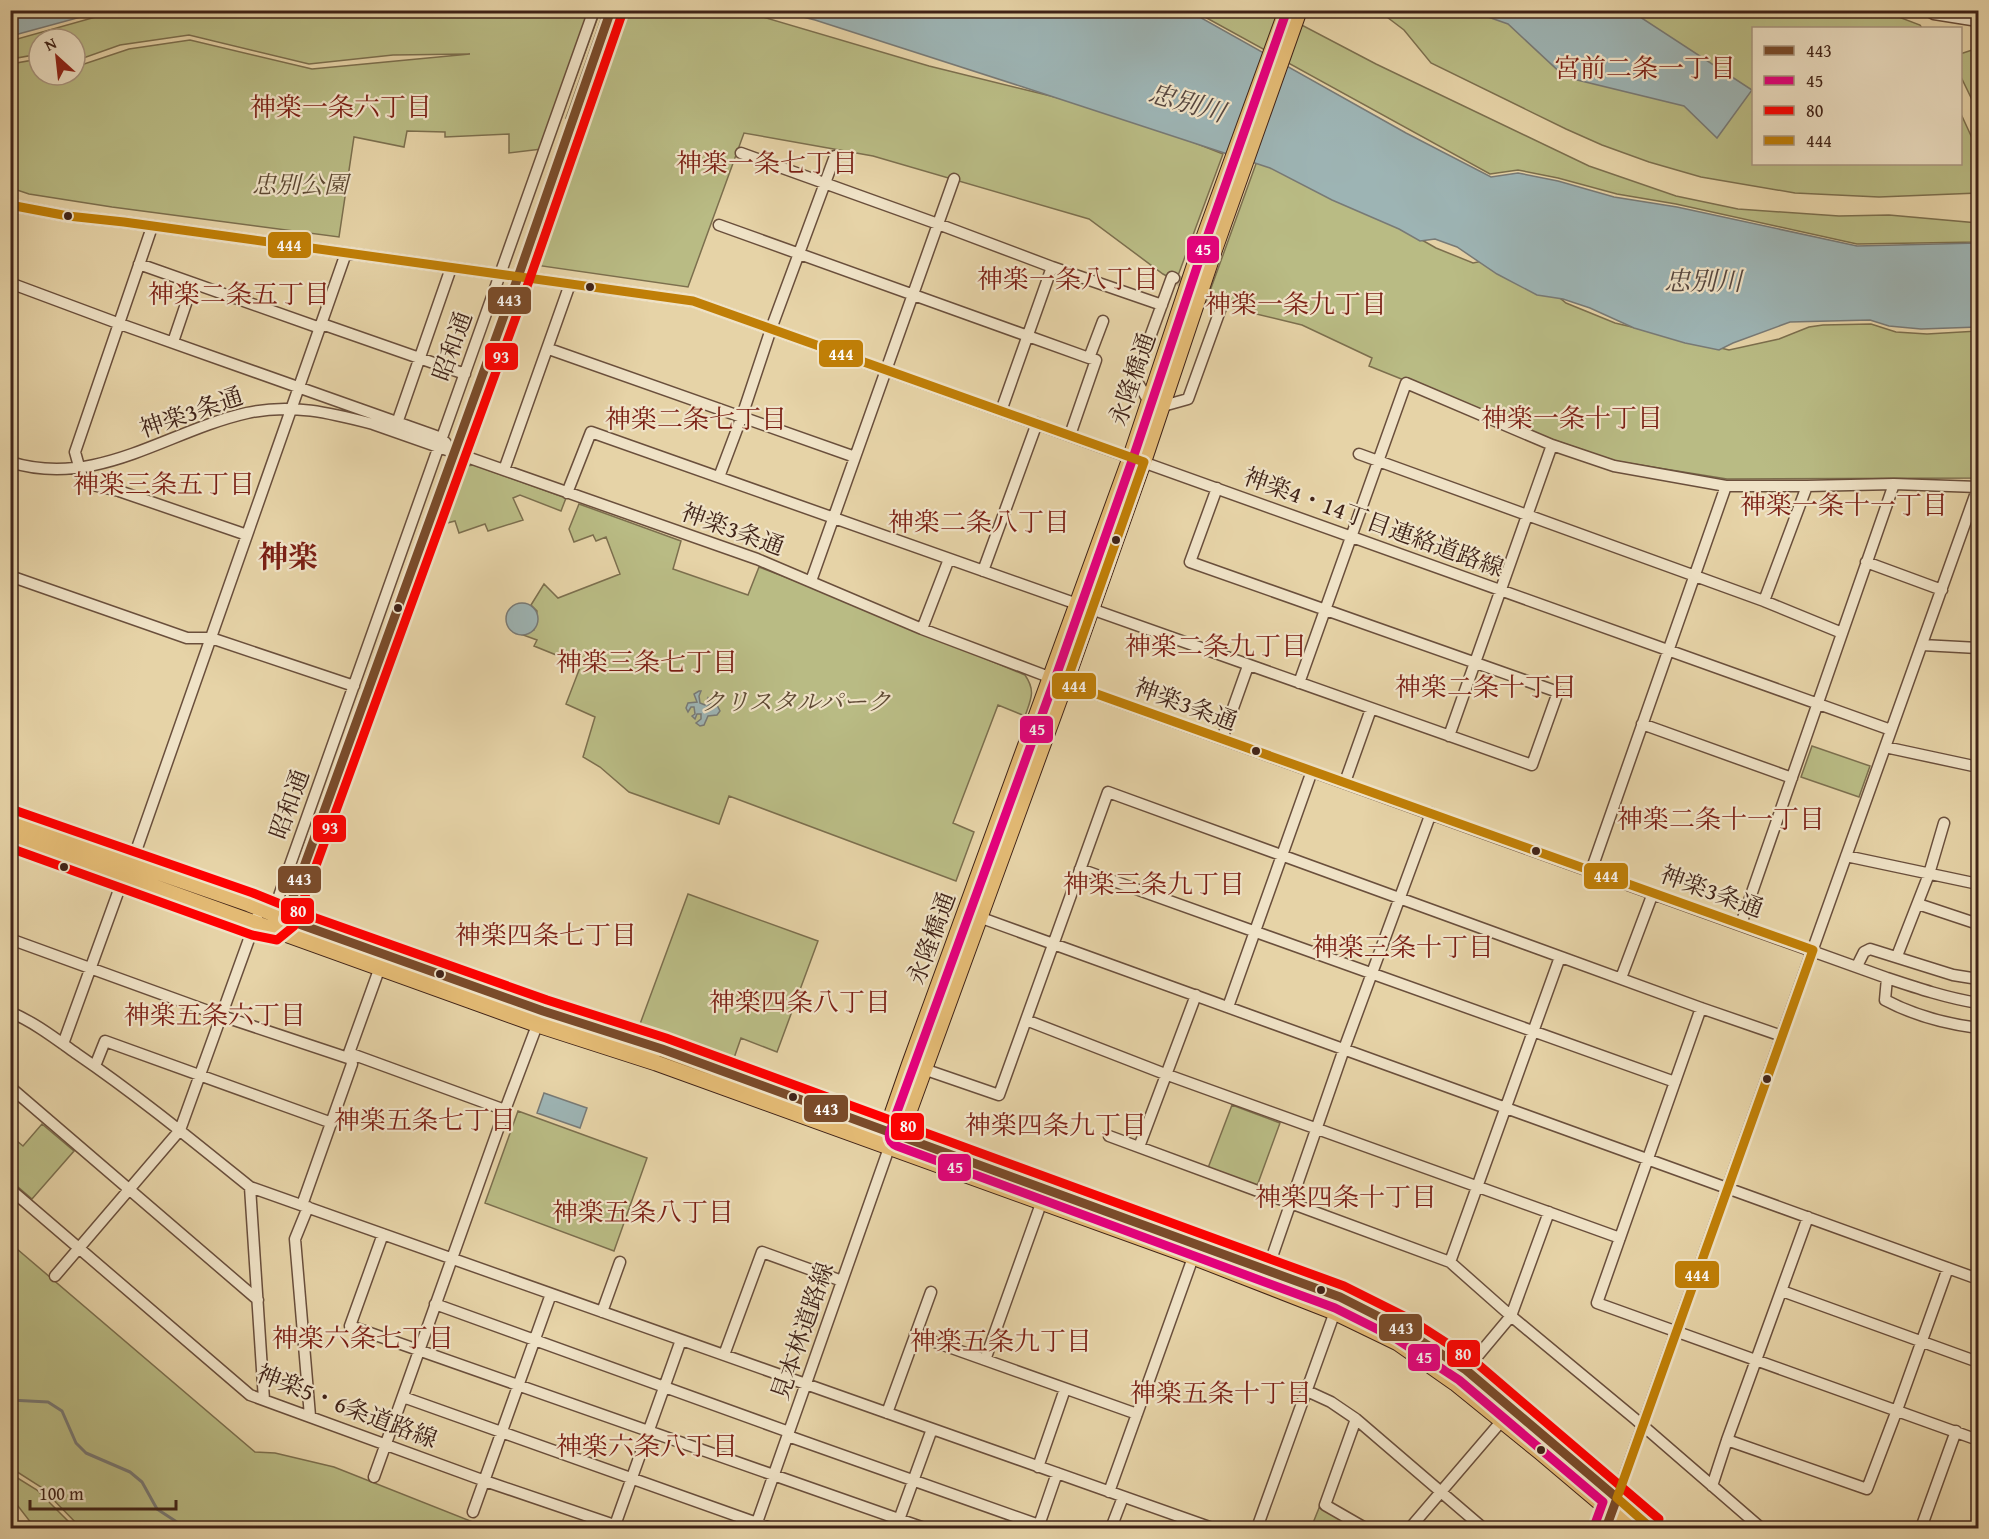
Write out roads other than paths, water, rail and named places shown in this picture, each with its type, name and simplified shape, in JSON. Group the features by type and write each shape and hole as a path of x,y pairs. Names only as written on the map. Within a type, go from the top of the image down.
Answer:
{"highway":[{"path":"10,820 126,869"},
{"path":"10,835 126,869 270,918 889,1148 1044,1196 1401,1328 1466,1370 1511,1409 1614,1505 1630,1528"},
{"path":"270,918 380,967 540,1018 662,1049 894,1132 1044,1196"},
{"path":"1337,1304 1455,1383 1540,1452 1614,1505 1651,1528"}],"main road":[{"name":"永隆橋通","path":"894,1132 924,1070 1066,683 1144,462 1156,404 1201,244 1286,10"},
{"name":"永隆橋通","path":"889,1148 909,1064 1130,457 1156,404 1215,250 1300,10"}],"street":[{"name":"昭和通","path":"270,918 594,10"},
{"name":"昭和通","path":"270,918 454,452 611,10"},
{"path":"1927,10 1971,17 1976,10"},
{"path":"741,153 1162,305"},
{"path":"719,477 835,156"},
{"path":"811,581 954,179"},
{"name":"神楽4・14丁目連絡道路線","path":"10,205 68,216 693,301 1891,730"},
{"path":"719,225 1096,360 1070,435"},
{"path":"152,227 75,452 78,468 88,484 119,491 247,535"},
{"path":"63,1044 89,967 126,869 136,850 346,253"},
{"path":"139,264 465,374"},
{"path":"1001,411 1052,267"},
{"path":"398,423 451,268"},
{"path":"1174,278 1172,277 1135,378 1156,404 1188,399 1222,304 1218,303"},
{"path":"10,283 398,423 440,442"},
{"path":"173,342 193,283"},
{"path":"504,470 549,349 570,284"},
{"path":"1089,358 1103,321"},
{"path":"549,349 855,457"},
{"path":"1299,682 1406,383 1552,445 1614,466 1726,486 1894,484 1978,487 1606,1528"},
{"name":"神楽3条通","path":"10,462 53,469 78,468 131,455 207,424 248,412 293,408 318,410 440,442 454,452 757,559 922,629 1049,677 1887,978 1929,992 1978,1003"},
{"path":"983,571 1037,423"},
{"path":"567,493 591,432 1532,765 1558,692 1190,562 1217,488"},
{"path":"1449,735 1552,445"},
{"path":"1359,454 1764,601 1842,633"},
{"path":"1741,924 1894,484"},
{"path":"1591,870 1726,486"},
{"path":"1764,601 1807,486"},
{"path":"922,629 949,559"},
{"path":"1866,562 1942,590"},
{"path":"10,576 187,638 211,638 354,686"},
{"path":"1922,645 1978,648"},
{"path":"1222,739 1248,666"},
{"path":"1345,783 1371,708"},
{"path":"1642,724 1792,778"},
{"path":"1885,747 1978,767"},
{"path":"1228,1007 1312,771"},
{"path":"909,1064 999,1095 1108,792 1782,1036"},
{"path":"1265,1277 1344,1049 1431,813"},
{"path":"1898,956 1929,874 1944,823"},
{"path":"1846,855 1978,884"},
{"path":"1080,869 1675,1082"},
{"path":"1621,978 1653,893"},
{"path":"1918,904 1978,924"},
{"path":"965,912 1978,1279"},
{"path":"55,1275 180,1130 222,1016 270,918"},
{"path":"10,939 222,1016 350,1056 505,1110"},
{"path":"1857,966 1864,952 1870,949 1953,975 1978,979"},
{"path":"1450,1262 1479,1187 1560,957"},
{"path":"310,1416 295,1239 352,1064 350,1056 380,967"},
{"path":"1887,978 1885,1000 1899,1008 1960,1026 1978,1028"},
{"path":"1139,1147 1196,995"},
{"path":"1701,1008 1597,1303 1978,1440"},
{"path":"10,1012 94,1066 180,1130 249,1186 1057,1473 1123,1497 1186,1524 1212,1528"},
{"path":"374,1477 418,1350 540,1018"},
{"path":"1026,1020 1166,1074 1620,1238"},
{"path":"94,1066 105,1041 332,1124"},
{"path":"10,1087 258,1299"},
{"path":"1109,1136 1450,1262 1510,1316 1761,1528"},
{"name":"見本林道路線","path":"755,1526 889,1148"},
{"path":"249,1186 264,1400"},
{"name":"神楽5・6条道路線","path":"10,1189 250,1395 617,1528"},
{"path":"985,1360 1044,1196"},
{"path":"1455,1383 1510,1316 1549,1212"},
{"path":"1712,1486 1808,1217"},
{"path":"383,1234 350,1326 774,1475 898,1524 924,1528"},
{"path":"1109,1492 1196,1251"},
{"path":"724,1355 762,1252 842,1281"},
{"path":"602,1312 620,1262"},
{"path":"1727,1440 1867,1489 1948,1268"},
{"path":"1782,1291 1978,1362"},
{"path":"887,1413 931,1292"},
{"path":"473,1512 551,1294"},
{"path":"435,1304 1038,1527 1057,1473"},
{"path":"1257,1528 1337,1304"},
{"path":"915,1335 1137,1414"},
{"path":"617,1528 648,1431 681,1340"},
{"path":"1038,1467 1065,1389"},
{"path":"1306,1391 1331,1402 1356,1419 1483,1528"},
{"path":"403,1397 632,1479 755,1526 771,1528"},
{"path":"1410,1528 1511,1409"},
{"path":"1356,1419 1325,1505 1365,1528"},
{"path":"898,1524 933,1429"},
{"path":"1921,1528 1956,1431"},
{"path":"1111,1528 1123,1497"}],"water":[{"path":"11,10 103,10 44,27 27,27 27,32 11,36"},
{"name":"忠別川","path":"779,11 1189,11 1406,133 1491,177 1518,173 1558,181 1614,197 1677,207 1857,246 1978,243 1978,327 1921,329 1889,326 1870,320 1790,322 1719,350 1685,343 1634,328 1590,308 1563,299 1537,295 1497,274 1457,247 1435,239 1420,241 1270,168 815,20"},
{"path":"1471,11 1631,11 1752,90 1717,138 1684,106 1565,77 1508,24"},
{"path":"522,603 533,608 538,619 533,630 522,635 511,630 506,619 511,608"},
{"path":"701,691 700,703 705,705 708,698 711,703 708,706 717,705 720,711 717,715 708,716 704,725 700,726 696,723 701,719 701,714 697,714 695,719 692,716 695,714 694,707 691,707 688,712 686,708 688,703 697,702 694,694"},
{"path":"544,1093 587,1108 580,1128 537,1113"}],"waterway":[{"path":"10,1400 48,1402 62,1411 76,1443 86,1453 130,1472 142,1482 157,1509 186,1528"}],"tunnel":[{"path":"1174,278 1218,303"}],"district":[{"name":"宮前二条一丁目","path":"1645,67"},
{"name":"神楽一条六丁目","path":"341,106"},
{"name":"神楽一条七丁目","path":"767,162"},
{"name":"神楽一条八丁目","path":"1068,278"},
{"name":"神楽二条五丁目","path":"239,293"},
{"name":"神楽一条九丁目","path":"1296,303"},
{"name":"神楽一条十丁目","path":"1572,417"},
{"name":"神楽二条七丁目","path":"696,418"},
{"name":"神楽三条五丁目","path":"164,483"},
{"name":"神楽一条十一丁目","path":"1844,504"},
{"name":"神楽二条八丁目","path":"979,521"},
{"name":"神楽","path":"288,556"},
{"name":"神楽二条九丁目","path":"1216,645"},
{"name":"神楽三条七丁目","path":"647,661"},
{"name":"神楽二条十丁目","path":"1486,686"},
{"name":"神楽二条十一丁目","path":"1721,818"},
{"name":"神楽三条九丁目","path":"1154,883"},
{"name":"神楽四条七丁目","path":"546,934"},
{"name":"神楽三条十丁目","path":"1403,946"},
{"name":"神楽四条八丁目","path":"800,1001"},
{"name":"神楽五条六丁目","path":"215,1014"},
{"name":"神楽五条七丁目","path":"425,1119"},
{"name":"神楽四条九丁目","path":"1056,1124"},
{"name":"神楽四条十丁目","path":"1346,1196"},
{"name":"神楽五条八丁目","path":"643,1211"},
{"name":"神楽六条七丁目","path":"363,1337"},
{"name":"神楽五条九丁目","path":"1001,1340"},
{"name":"神楽五条十丁目","path":"1221,1392"},
{"name":"神楽六条八丁目","path":"647,1445"}],"park label":[{"name":"忠別公園","path":"300,184"},
{"name":"クリスタルパーク","path":"796,701"}]}
